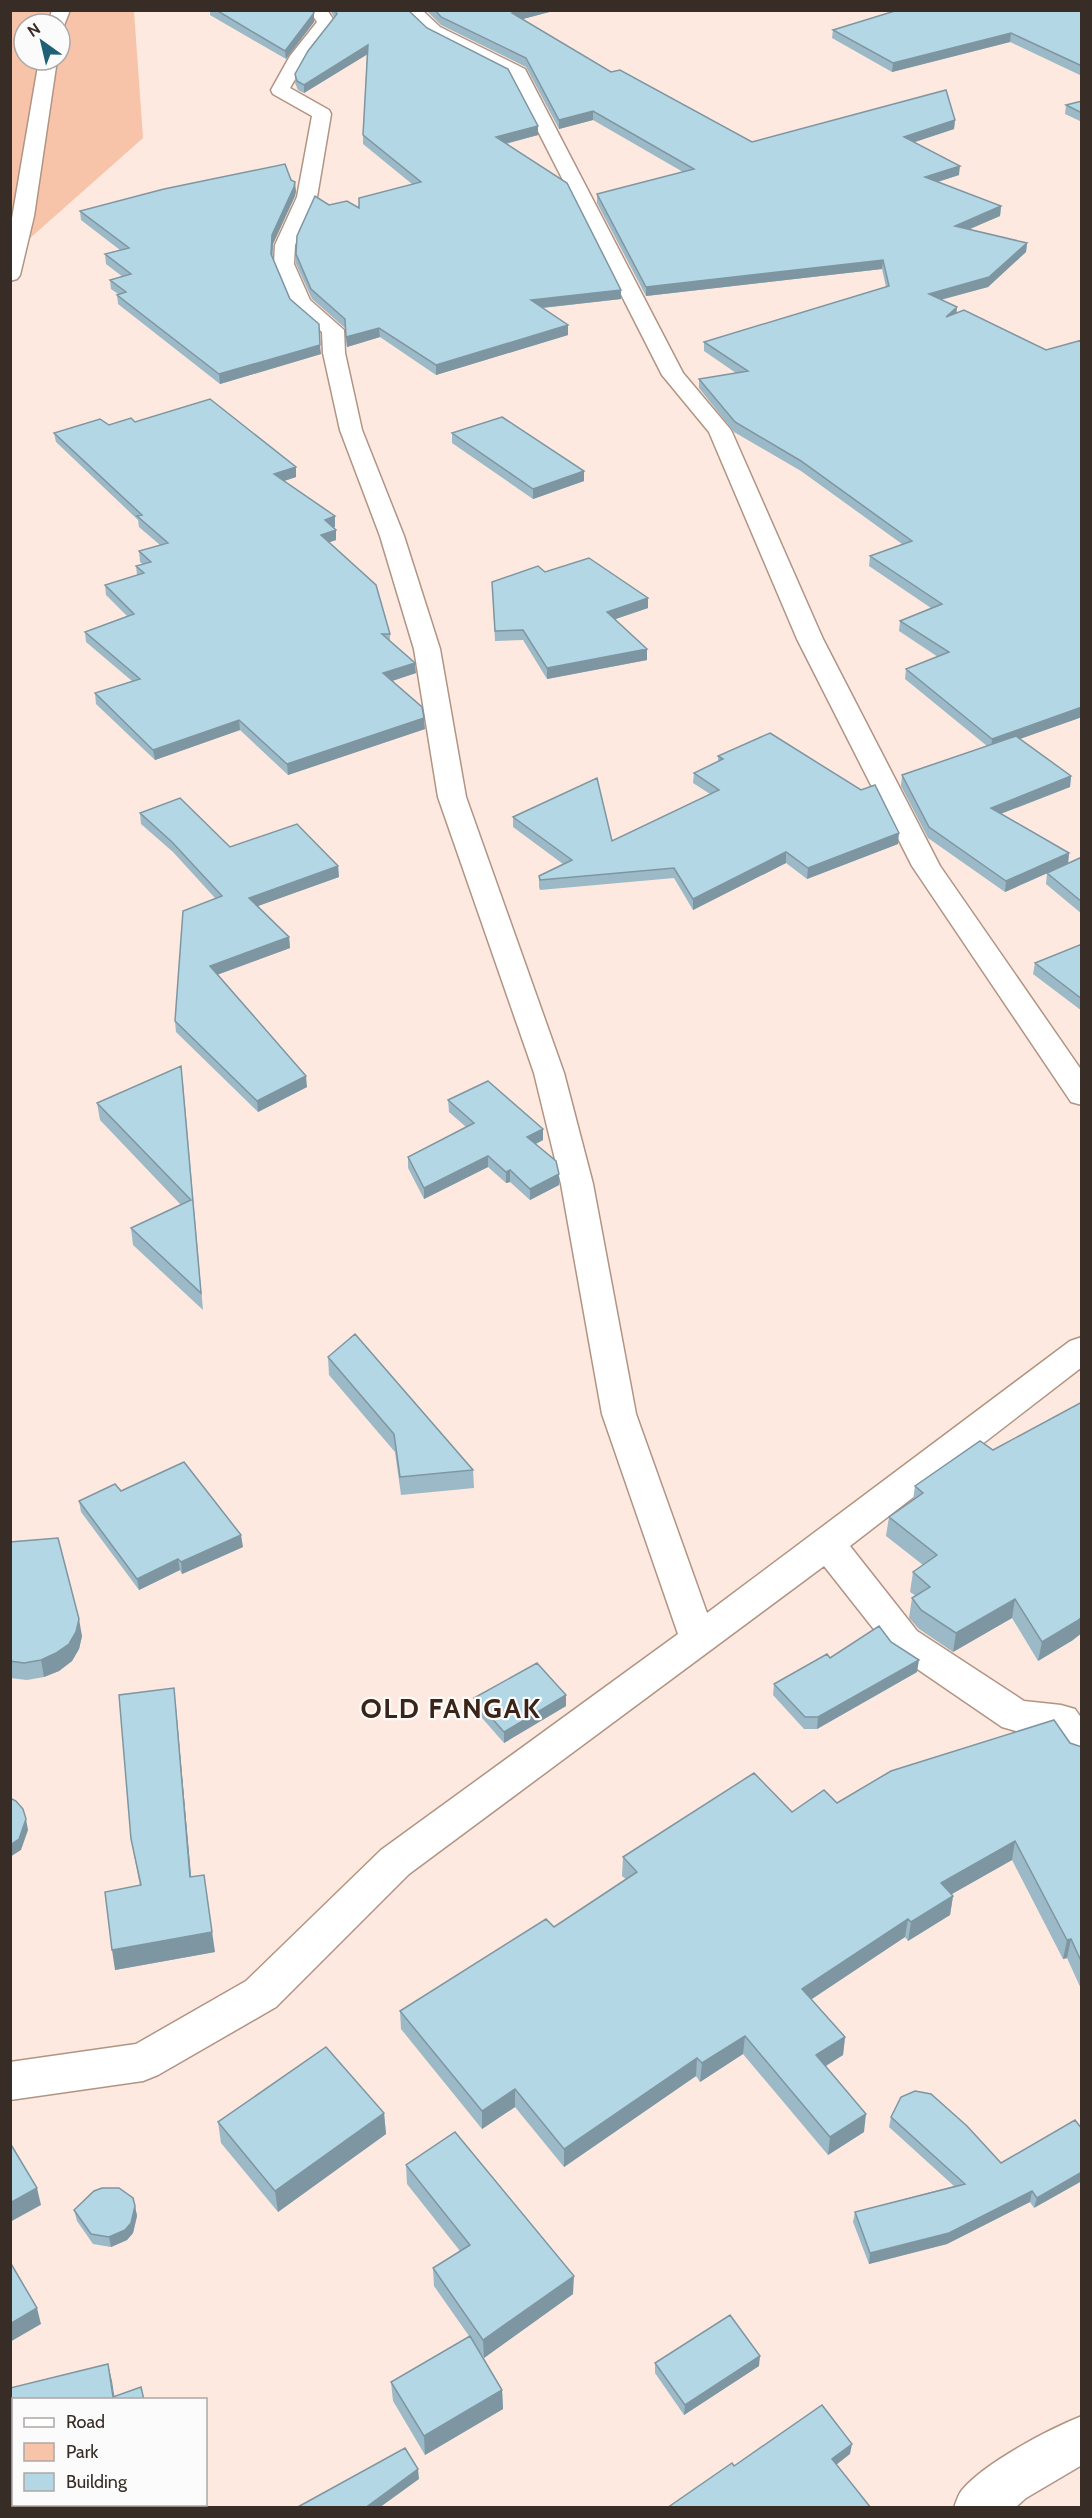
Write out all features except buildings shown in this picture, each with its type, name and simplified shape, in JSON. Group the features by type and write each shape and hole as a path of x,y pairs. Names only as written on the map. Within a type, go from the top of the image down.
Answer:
{"street":[{"path":"318,10 326,22 299,56 280,90 322,114 307,196 285,245 284,264 301,303 333,330 334,353 351,430 392,536 427,649 452,797 549,1073 577,1184 619,1414 698,1639"},
{"path":"411,10 434,31 518,73 673,375 720,430 810,639 926,866 1082,1095"},
{"path":"10,275 24,216 46,72"},
{"path":"10,2081 143,2062 261,1994 395,1862 827,1543 1082,1349"},
{"path":"827,1543 904,1641 1016,1716 1075,1726"},
{"path":"978,2508 1009,2481 1082,2439"}],"green space":[{"path":"11,11 134,11 143,138 11,255"}],"district":[{"name":"OLD FANGAK","path":"451,1708"}]}
